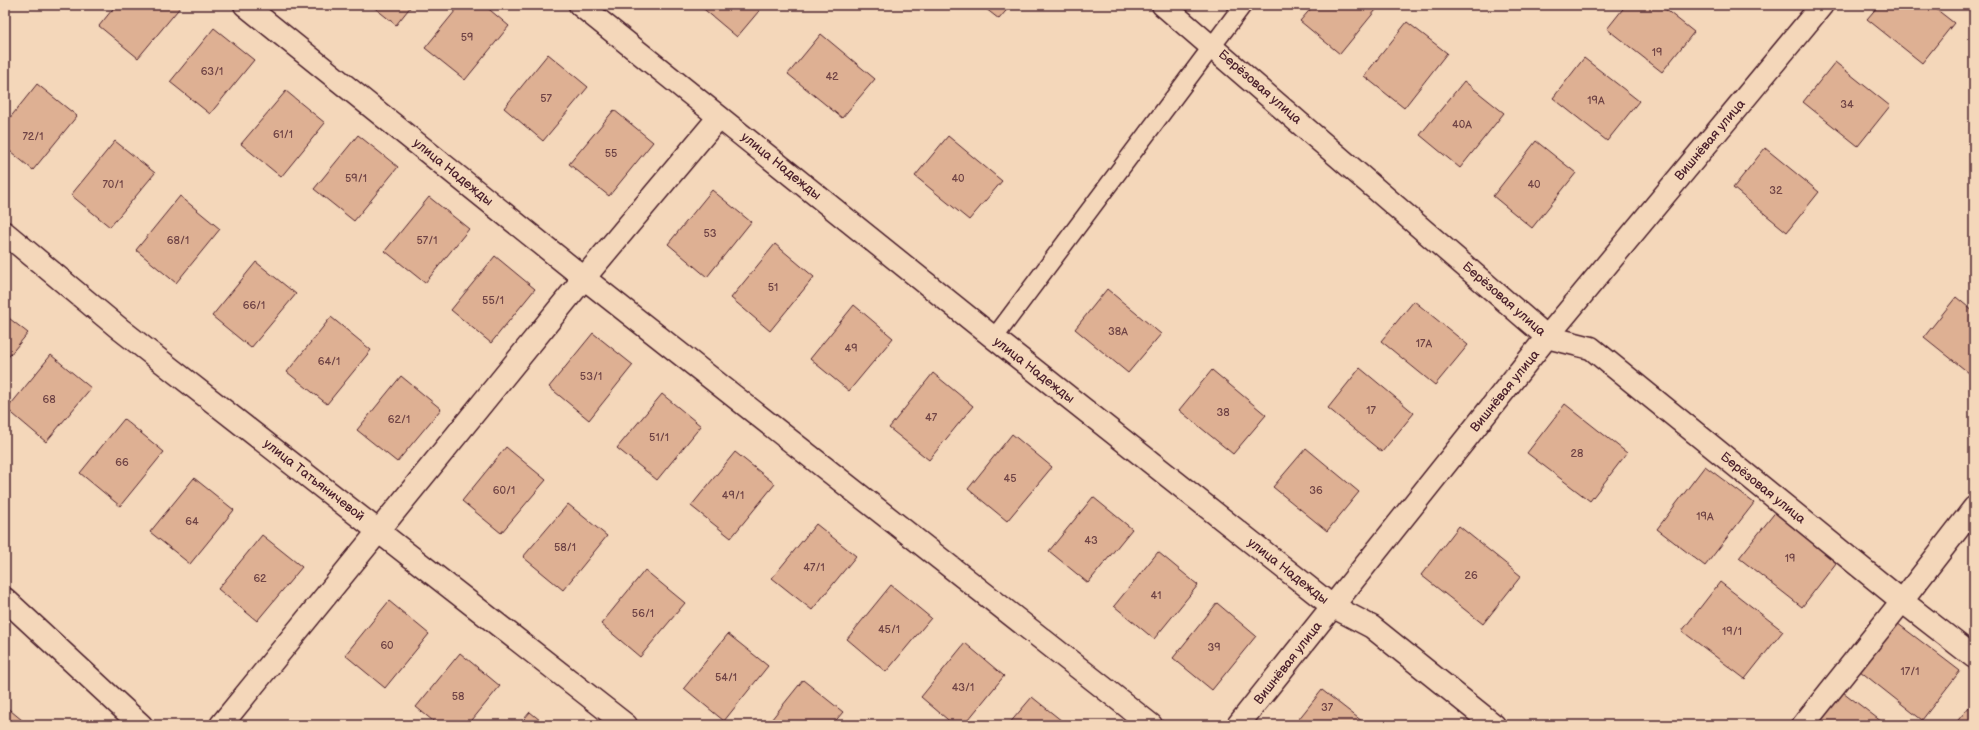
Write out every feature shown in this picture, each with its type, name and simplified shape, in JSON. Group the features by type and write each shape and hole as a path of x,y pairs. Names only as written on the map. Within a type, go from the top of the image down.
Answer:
{"street":[{"name":"улица Надежды","path":"245,5 584,278 1151,725"},
{"name":"улица Надежды","path":"580,5 720,116 994,338 1332,606 1372,627 1494,725"},
{"name":"Берёзовая улица","path":"1163,5 1212,45 1547,337 1591,348 1902,601 1974,657"},
{"name":"Вишнёвая улица","path":"1238,725 1547,337 1822,5"},
{"path":"221,725 584,278 720,116"},
{"name":"улица Татьяничевой","path":"5,233 120,329 626,725"},
{"path":"1803,725 1974,508"},
{"path":"5,599 141,725"}],"lane":[{"path":"994,338 1243,5"}],"building":[{"path":"116,5 182,5 138,58 99,26"},
{"path":"371,5 412,5 396,25"},
{"path":"460,5 484,5 509,26 465,80 425,48"},
{"path":"699,5 764,5 737,37"},
{"path":"981,5 1011,5 999,19"},
{"path":"1314,5 1380,5 1340,54 1300,21"},
{"path":"1626,5 1660,5 1694,32 1662,72 1607,29"},
{"path":"1879,5 1931,5 1954,23 1922,63 1867,19"},
{"path":"1407,22 1447,53 1404,108 1364,76"},
{"path":"214,28 254,60 210,114 170,82"},
{"path":"821,34 875,79 842,118 788,74"},
{"path":"548,54 588,87 543,141 504,108"},
{"path":"1584,58 1639,101 1607,141 1553,98"},
{"path":"1835,62 1890,106 1858,146 1803,102"},
{"path":"1464,81 1504,113 1460,168 1420,135"},
{"path":"37,84 77,116 33,170 5,147 5,124"},
{"path":"286,91 325,123 281,177 241,144"},
{"path":"614,110 653,142 609,196 569,164"},
{"path":"358,135 398,167 354,221 314,189"},
{"path":"948,136 1002,181 969,220 915,176"},
{"path":"115,141 155,173 110,227 71,195"},
{"path":"1536,141 1576,173 1532,228 1493,196"},
{"path":"1765,148 1819,192 1787,232 1733,188"},
{"path":"712,190 751,222 707,277 668,244"},
{"path":"180,196 220,229 176,283 136,250"},
{"path":"429,197 469,229 425,283 385,251"},
{"path":"775,244 814,277 770,331 731,298"},
{"path":"495,256 535,289 491,343 451,310"},
{"path":"256,262 296,294 251,348 212,316"},
{"path":"1107,289 1161,334 1128,373 1075,329"},
{"path":"1956,297 1974,312 1974,377 1924,337"},
{"path":"1414,301 1468,345 1435,385 1381,341"},
{"path":"854,305 893,338 849,391 810,359"},
{"path":"5,315 28,333 5,361"},
{"path":"331,317 371,350 327,404 287,372"},
{"path":"593,333 633,365 589,420 549,387"},
{"path":"51,355 91,388 46,442 7,409"},
{"path":"1360,368 1414,413 1382,452 1328,408"},
{"path":"1212,370 1266,415 1233,454 1179,410"},
{"path":"933,373 973,406 929,460 889,428"},
{"path":"401,376 441,409 397,462 357,430"},
{"path":"662,394 701,426 657,480 617,448"},
{"path":"1565,404 1627,453 1590,501 1527,453"},
{"path":"124,419 164,452 120,506 80,473"},
{"path":"1012,434 1052,467 1007,521 968,489"},
{"path":"506,447 546,480 501,533 462,501"},
{"path":"1306,448 1359,492 1327,531 1273,487"},
{"path":"735,452 775,484 731,538 691,506"},
{"path":"1705,466 1754,503 1705,566 1657,529"},
{"path":"194,478 234,510 190,564 150,532"},
{"path":"1093,497 1132,529 1088,583 1049,551"},
{"path":"568,504 607,536 563,590 523,557"},
{"path":"1777,510 1840,558 1802,607 1739,558"},
{"path":"816,524 856,556 812,610 772,578"},
{"path":"1459,526 1521,576 1483,624 1421,575"},
{"path":"262,535 302,567 257,621 218,589"},
{"path":"1158,552 1198,585 1154,639 1114,606"},
{"path":"645,570 685,603 640,657 601,624"},
{"path":"1720,582 1783,631 1745,679 1682,631"},
{"path":"891,585 931,618 886,672 847,639"},
{"path":"389,601 429,634 385,688 345,655"},
{"path":"1217,603 1256,636 1212,690 1173,658"},
{"path":"1897,623 1960,671 1922,720 1860,671"},
{"path":"728,634 768,666 724,721 684,688"},
{"path":"965,643 1004,676 964,725 954,725 921,697"},
{"path":"460,653 500,686 468,725 438,725 416,707"},
{"path":"803,680 843,712 832,725 767,725"},
{"path":"1322,690 1367,725 1294,725"},
{"path":"1843,692 1886,725 1817,725"},
{"path":"1032,697 1067,725 1008,725"},
{"path":"1974,701 1974,725 1954,725"},
{"path":"5,706 28,725 5,725"},
{"path":"530,712 546,725 519,725"}]}
